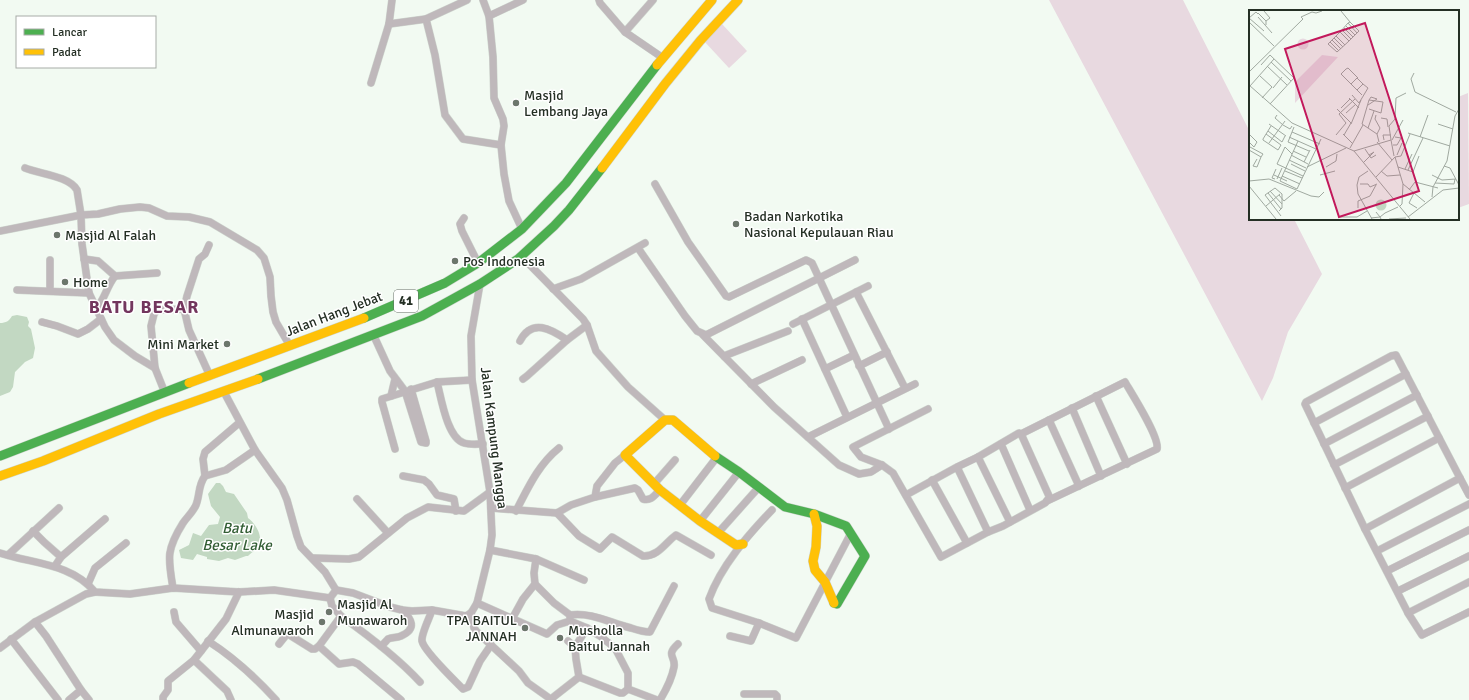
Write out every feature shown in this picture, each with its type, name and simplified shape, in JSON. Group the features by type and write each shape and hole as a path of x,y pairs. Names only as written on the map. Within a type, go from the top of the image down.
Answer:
{"main road":[{"name":"Jalan Hang Jebat","path":"0,456 380,312 445,282 478,263 573,189 663,58 712,0"},
{"path":"0,476 43,461 159,414 224,392 422,316 480,284 518,259 554,226 573,189 612,156 665,84 738,0"},
{"path":"113,412 120,430"},
{"path":"743,544 736,545 700,521 657,487 625,455 665,420 670,419 676,421 701,445 785,507 814,514 846,526 865,556 837,604 833,603 825,582 815,570 813,560 816,547 817,526 814,514"}],"street":[{"path":"371,83 389,24 392,0"},
{"path":"389,24 426,19 467,0"},
{"path":"483,0 489,16 493,57 494,98 502,115 504,126 501,146 504,174 509,201 522,229"},
{"path":"486,8 489,0"},
{"path":"489,16 523,0"},
{"path":"600,0 600,3 625,32 663,58"},
{"path":"625,32 653,0"},
{"path":"426,19 435,55 446,118 464,140 501,146"},
{"path":"25,168 60,178 73,185 77,190 81,215 82,244 89,293 105,327 119,345 155,368"},
{"path":"654,184 688,242 726,296 729,297 742,292 806,260 812,263 889,429"},
{"path":"0,231 81,215 145,207 167,216 189,217 210,222 257,250 264,258 270,277 270,296 273,312 276,322 290,346"},
{"path":"464,218 460,224 462,231 478,263"},
{"path":"553,289 581,279 646,243"},
{"path":"210,245 200,259 184,309 189,330 210,376"},
{"path":"638,248 697,331 704,335 751,384 839,465 859,474 871,472 882,465"},
{"path":"84,259 98,261 115,276 157,273"},
{"path":"518,259 527,262 587,325 596,351 628,387 665,420"},
{"path":"50,260 50,290"},
{"path":"704,335 855,260"},
{"path":"97,308 101,303 109,284 115,276"},
{"name":"Jalan Kampung Mangga","path":"471,614 477,603 490,550 492,535 490,492 472,380 471,336 480,284"},
{"path":"793,324 868,286"},
{"path":"17,290 50,290 89,293"},
{"path":"856,292 905,388"},
{"path":"165,393 155,368 151,326 154,314 157,310 184,309"},
{"path":"42,322 58,326 78,334 102,319"},
{"path":"802,319 847,417"},
{"path":"523,379 567,340 587,325"},
{"path":"520,341 523,334 529,330 545,327 567,340"},
{"path":"724,356 788,331"},
{"path":"373,334 395,379 408,390 426,443 421,442 408,390"},
{"path":"859,366 887,352"},
{"path":"825,369 854,354"},
{"path":"1469,495 1396,355 1391,356 1306,402 1305,404 1365,529 1408,613 1422,635 1469,612"},
{"path":"751,384 802,360"},
{"path":"1314,423 1406,374"},
{"path":"391,396 395,379"},
{"path":"395,449 382,401 384,398 437,382 472,380"},
{"path":"437,382 449,426 459,441 465,444 483,444"},
{"path":"906,495 978,457 1017,434 1021,434 1125,382 1151,428 1158,445 1157,449 1048,500 1010,522 941,557 893,473 882,465 861,457 853,447 928,409"},
{"path":"808,437 915,384"},
{"path":"224,392 255,450 282,488 287,500 296,536 301,547 325,572 336,590 353,593 402,610 432,610 466,616 471,614 474,628 519,671 528,683 551,700 579,677"},
{"path":"1096,396 1127,464"},
{"path":"1324,444 1417,396"},
{"path":"1072,408 1102,476"},
{"path":"1334,465 1428,416"},
{"path":"1049,420 1079,486"},
{"path":"174,588 169,560 169,551 178,530 196,504 199,487 205,476 203,459 205,452 240,423"},
{"path":"1021,434 1049,496 1048,500"},
{"path":"1345,488 1439,438"},
{"path":"1001,444 1030,510"},
{"path":"516,511 540,467 559,448"},
{"path":"205,476 226,470 255,450"},
{"path":"595,497 597,486 616,463 625,455"},
{"path":"680,505 717,457"},
{"path":"978,457 1010,522"},
{"path":"491,508 557,513 571,505 595,497 635,488 638,490 643,499 648,500 653,498 657,487 675,460"},
{"path":"957,467 988,532"},
{"path":"700,521 739,472"},
{"path":"403,476 424,480 437,495 454,499 456,511"},
{"path":"1365,529 1460,478"},
{"path":"932,480 967,543"},
{"path":"718,533 759,487"},
{"path":"313,558 356,558 407,518 428,507 456,511 466,510 490,492"},
{"path":"357,499 388,533"},
{"path":"1376,551 1469,504"},
{"path":"8,555 59,508"},
{"path":"772,510 726,565 714,585 709,599 712,608 759,623 796,638 851,533"},
{"path":"557,513 579,536 600,549 612,537 642,556 646,556 661,550 676,535 711,555"},
{"path":"55,566 61,557 105,519"},
{"path":"1387,571 1469,530"},
{"path":"33,531 61,557"},
{"path":"88,584 95,568 126,543"},
{"path":"490,550 536,559 584,580"},
{"path":"0,553 55,566 69,572 88,584 95,592"},
{"path":"1398,591 1469,556"},
{"path":"536,559 534,573 535,584 570,618 606,640 615,648 628,674 628,689 624,693 620,693 579,677"},
{"path":"1408,613 1469,582"},
{"path":"512,619 523,599 535,584"},
{"path":"477,603 547,634 557,625 580,614 590,614 627,627 650,632 674,586"},
{"path":"0,648 35,622 86,594 95,592 139,594 174,588 239,592 274,590 330,598"},
{"path":"330,598 336,590"},
{"path":"163,700 163,697 168,690 168,681 194,660 226,619 239,592"},
{"path":"330,598 332,606 341,616 381,646 408,669 420,682"},
{"path":"381,646 389,639 402,636 410,628 412,624 410,618 402,610"},
{"path":"432,610 422,637 422,642 430,654 463,689 468,687 480,661 491,645"},
{"path":"174,612 176,622 201,650"},
{"path":"279,644 288,634 312,649 315,649 319,646 341,616"},
{"path":"35,622 89,700"},
{"path":"730,636 751,641 759,623"},
{"path":"579,677 576,647 587,628"},
{"path":"11,639 58,700"},
{"path":"208,641 264,686 276,700"},
{"path":"568,641 576,647"},
{"path":"660,700 674,666 674,661 671,654 674,647 678,644"},
{"path":"319,646 339,664 353,662 358,664 402,700"},
{"path":"194,660 227,690 231,700"},
{"path":"628,689 657,700"},
{"path":"69,700 81,690"},
{"path":"744,694 776,694 777,700"}],"shaded area":[{"path":"1049,0 1183,0 1249,130 1249,220 1295,220 1322,274 1288,332 1273,378 1262,401"},
{"path":"722,24 747,51 729,68 704,41"},
{"path":"1468,93 1469,204 1459,208 1459,97"}],"water":[{"path":"17,315 27,317 29,322 28,326 31,329 35,348 33,358 25,362 15,372 13,387 10,392 0,396 0,323 6,322 12,316"},
{"name":"Batu Besar Lake","path":"216,483 220,483 226,492 234,494 247,513 248,518 256,527 260,535 260,543 258,547 248,556 235,560 228,558 219,561 207,559 207,557 197,554 193,560 181,558 179,550 189,545 193,533 201,536 209,525 218,524 220,517 211,506 208,494"}],"traffic: fast":[{"path":"364,318 445,283 478,263 522,229 566,183 657,65"},
{"path":"258,379 422,316 480,284 518,259 554,226 569,210 602,168"},
{"path":"0,456 189,383"},
{"path":"715,456 739,472 785,507 814,514 846,526 865,556 837,604 834,603"}],"traffic: slow":[{"path":"657,65 712,0"},
{"path":"602,168 665,84 700,41 738,0"},
{"path":"189,383 364,318"},
{"path":"0,476 43,461 159,414 258,379"},
{"path":"715,456 673,420 665,420 625,455 660,490 700,521 736,545 743,544"},
{"path":"814,514 817,526 816,547 813,561 815,570 825,582 834,603"}],"place":[{"name":"Masjid Lembang Jaya","path":"516,103"},
{"name":"Badan Narkotika Nasional Kepulauan Riau","path":"736,224"},
{"name":"Masjid Al Falah","path":"57,235"},
{"name":"Pos Indonesia","path":"455,261"},
{"name":"Home","path":"65,282"},
{"name":"Mini Market","path":"227,344"},
{"name":"Masjid Al Munawaroh","path":"329,612"},
{"name":"Masjid Almunawaroh","path":"322,622"},
{"name":"TPA BAITUL JANNAH","path":"525,628"},
{"name":"Musholla Baitul Jannah","path":"560,638"}],"district":[{"name":"BATU BESAR","path":"144,307"}]}
